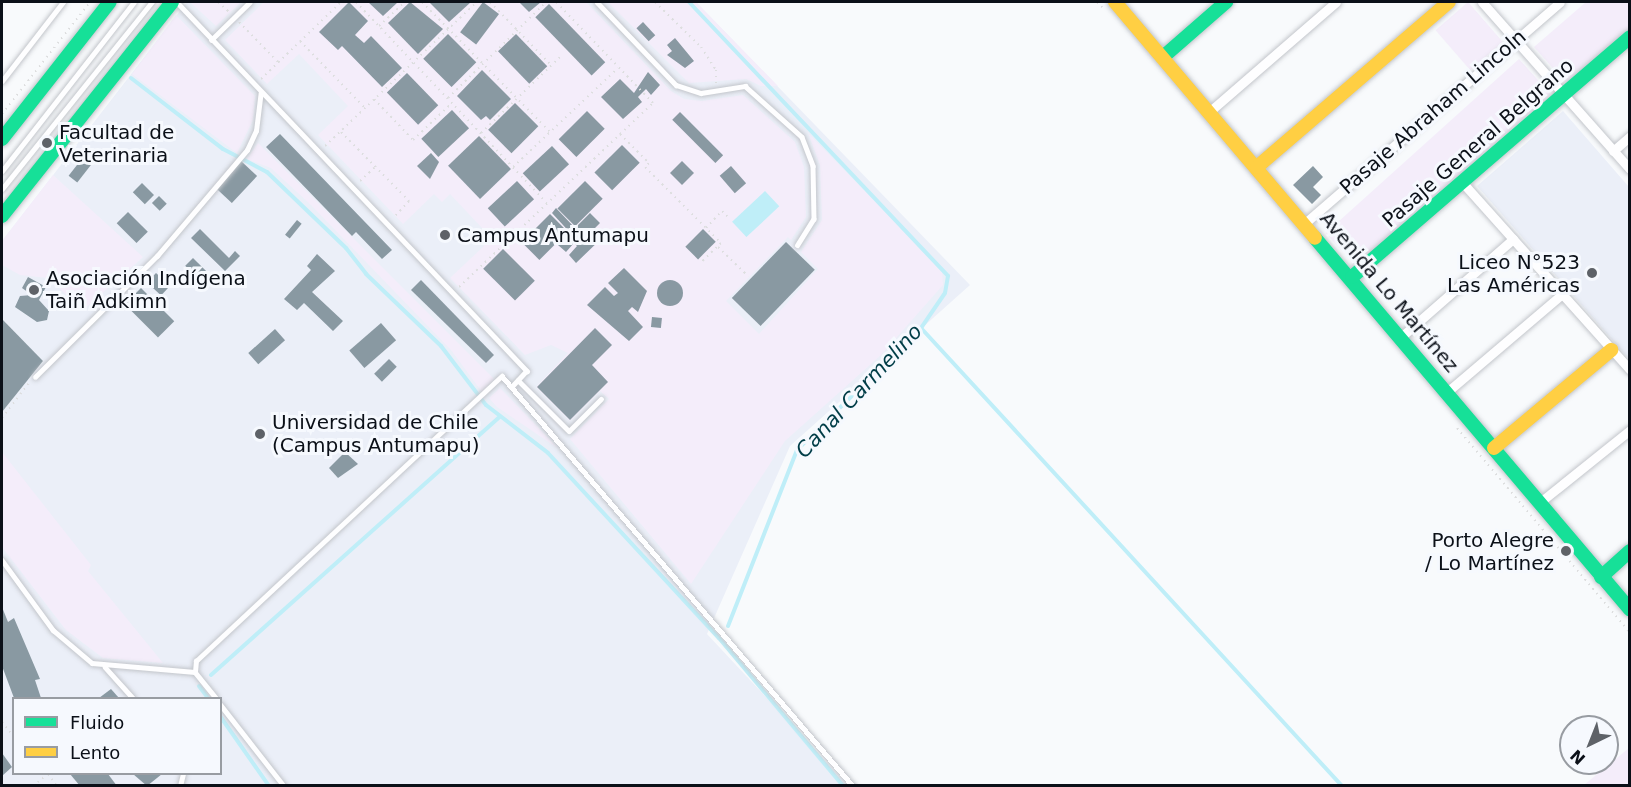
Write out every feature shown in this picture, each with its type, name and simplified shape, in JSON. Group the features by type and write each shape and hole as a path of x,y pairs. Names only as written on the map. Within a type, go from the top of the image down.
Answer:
{"main road":[{"path":"2,139 110,2"},
{"path":"2,216 172,2"},
{"name":"Avenida Lo Martínez","path":"1115,2 1352,277 1629,610"},
{"path":"1163,57 1226,2"},
{"path":"1257,166 1449,2"},
{"name":"Pasaje General Belgrano","path":"1352,277 1629,38"},
{"path":"1494,448 1611,350"},
{"path":"1601,577 1629,551"}],"street":[{"path":"1209,112 1336,2"},
{"path":"1482,2 1629,169"},
{"name":"Pasaje Abraham Lincoln","path":"1305,223 1560,2"},
{"path":"1613,151 1629,136"},
{"path":"1462,182 1629,370"},
{"path":"1401,337 1513,239"},
{"path":"1447,392 1562,294"},
{"path":"1539,503 1629,430"}],"lane":[{"path":"2,81 63,2"},
{"path":"2,171 134,2"},
{"path":"2,189 153,2"},
{"path":"177,2 254,86 527,371 513,386"},
{"path":"211,40 250,2"},
{"path":"597,2 676,85 694,92 745,87 757,93 802,137 813,166 814,219 798,245"},
{"path":"35,376 151,264 247,150 256,131 261,93"},
{"path":"214,697 195,672 196,661 478,401 502,376 513,386 853,786"},
{"path":"518,380 569,431 601,399"},
{"path":"2,560 53,630 81,656 105,666 195,672"},
{"path":"105,666 131,697"},
{"path":"222,707 284,786"}],"path":[{"path":"2,114 90,2"},
{"path":"218,2 278,62"},
{"path":"254,86 341,2"},
{"path":"356,2 547,203"},
{"path":"379,26 405,2"},
{"path":"422,2 550,132"},
{"path":"318,152 477,2"},
{"path":"490,2 551,65"},
{"path":"448,99 546,2"},
{"path":"453,293 653,103 556,2"},
{"path":"655,2 674,15 710,59 717,89"},
{"path":"300,41 365,108"},
{"path":"481,133 563,54"},
{"path":"513,167 619,67"},
{"path":"374,99 413,140 452,103"},
{"path":"340,131 409,201 386,224"},
{"path":"620,134 649,163 645,167 721,243 701,262"},
{"path":"352,188 375,166"},
{"path":"706,228 722,211 728,217"},
{"path":"717,246 748,276"},
{"path":"2,418 35,376"},
{"path":"2,722 12,735"},
{"path":"33,786 46,775"}],"shaded area":[{"path":"187,2 696,2 970,285 790,446 707,634 848,785 2,785 2,412 43,361 2,319 2,241"},
{"path":"190,2 241,2 216,26"},
{"path":"264,2 586,2 671,91 684,99 702,101 743,95 795,142 804,167 806,217 791,240 788,237 726,301 759,334 818,269 801,252 822,220 820,165 808,133 942,270 943,285 881,355 785,441 691,584 570,439 609,399 600,391 570,421 536,387 568,353 551,345 525,355 450,278 484,246 477,238 484,230 450,194 442,202 434,194 403,224 318,135 348,106 299,54 267,84 225,40"},
{"path":"608,2 696,2 778,86 761,86 746,79 689,83"},
{"path":"1468,2 1503,42 1470,70 1436,30"},
{"path":"1586,2 1629,2 1629,31 1568,85 1534,47"},
{"path":"176,15 255,96 253,120 237,153 132,74"},
{"path":"1519,59 1550,94 1357,268 1326,233"},
{"name":"Liceo N°523 Las Américas","path":"1563,111 1629,187 1629,359 1477,186"},
{"path":"258,143 494,379 482,392 451,350 311,205 271,168 247,159"},
{"path":"53,175 143,257 83,310 48,278 20,275 2,265 2,241"},
{"path":"500,388 559,449 497,407 489,398"},
{"path":"2,452 91,565 88,571 163,663 103,658 66,630 2,547"},
{"path":"1629,748 1629,785 1584,785 1596,775 1619,775 1619,756"}],"water":[{"path":"765,191 779,206 746,237 732,222"}],"building":[{"path":"349,2 368,21 355,35 364,43 371,36 402,68 382,87 342,46 338,50 319,32"},
{"path":"368,2 398,2 383,16"},
{"path":"410,2 443,29 418,54 388,23"},
{"path":"429,2 471,2 449,22"},
{"path":"483,2 499,14 476,44 460,32"},
{"path":"519,2 541,2 529,12"},
{"path":"549,4 605,62 592,75 535,17"},
{"path":"643,22 655,35 649,41 636,28"},
{"path":"448,34 476,62 452,87 423,59"},
{"path":"516,34 547,66 529,84 498,51"},
{"path":"675,38 694,61 685,68 667,55 672,51 667,45"},
{"path":"482,70 511,99 490,120 486,116 481,120 457,96"},
{"path":"648,72 660,85 651,95 646,89 638,97 642,102 623,119 601,97 620,79 634,93"},
{"path":"407,73 438,105 418,125 387,92"},
{"path":"515,103 538,126 511,153 488,130"},
{"path":"452,110 469,128 438,157 421,139"},
{"path":"587,111 605,129 576,157 559,139"},
{"path":"680,112 723,155 715,163 672,120"},
{"path":"280,134 392,250 382,259 356,232 352,236 266,147"},
{"path":"479,136 511,169 480,199 448,166"},
{"path":"622,145 640,163 612,190 594,173"},
{"path":"552,146 569,164 540,192 523,173"},
{"path":"431,153 439,162 430,179 417,166"},
{"path":"84,156 93,163 77,182 69,176"},
{"path":"241,161 257,176 232,203 216,188"},
{"path":"682,161 694,173 682,185 670,173"},
{"path":"731,166 746,183 735,193 720,176"},
{"path":"1313,166 1323,177 1313,187 1321,195 1312,204 1293,185"},
{"path":"517,181 534,199 505,227 488,208"},
{"path":"585,181 603,199 575,226 557,209"},
{"path":"142,183 154,195 145,204 133,192"},
{"path":"159,196 167,204 160,211 152,203"},
{"path":"556,208 575,228 590,213 600,223 595,228 603,237 576,263 569,255 577,246 574,243 566,252 558,245 569,233 574,237 552,213"},
{"path":"128,212 148,232 136,243 117,223"},
{"path":"550,214 568,232 539,260 522,242"},
{"path":"297,220 302,224 290,239 285,235"},
{"path":"200,229 229,258 235,251 240,256 225,271 191,238"},
{"path":"703,229 716,242 698,259 685,247"},
{"path":"786,242 815,270 761,326 732,298"},
{"path":"503,249 535,281 515,301 483,269"},
{"path":"317,254 335,271 312,292 343,321 333,331 304,303 297,310 284,299 311,270 307,266"},
{"path":"193,258 208,273 200,281 185,266"},
{"path":"624,268 647,291 638,312 632,307 628,311 643,327 629,341 587,305 605,287 614,296 618,293 608,283"},
{"path":"156,273 170,286 161,295 147,283"},
{"path":"28,277 46,287 39,300 49,311 47,320 37,322 15,307 20,296 32,295 22,288"},
{"path":"421,280 494,355 486,363 411,290"},
{"path":"670,280 679,284 683,293 679,302 670,306 661,302 657,293 661,284"},
{"path":"141,288 174,321 158,337 125,304"},
{"path":"652,317 662,318 661,328 651,327"},
{"path":"2,319 43,361 2,412"},
{"path":"381,323 396,340 364,368 349,351"},
{"path":"595,328 612,345 592,365 608,382 570,420 537,387"},
{"path":"275,329 285,340 258,364 248,353"},
{"path":"389,359 397,367 382,382 374,374"},
{"path":"345,452 358,464 338,478 329,468"},
{"path":"2,607 8,622 14,618 40,679 35,680 41,697 14,697 2,666"},
{"path":"111,689 118,697 100,697"},
{"path":"2,753 12,767 2,776"},
{"path":"71,775 109,775 117,786 80,786"},
{"path":"134,775 161,775 147,786"}],"waterway":[{"name":"Canal Carmelino","path":"689,2 948,276 945,293 921,328 797,450 728,626"},
{"path":"131,78 223,149 267,172 346,248 366,274 441,346 486,405 548,453 719,638 843,786"},
{"path":"921,328 1342,786"},
{"path":"211,675 500,417"},
{"path":"199,686 207,697"},
{"path":"222,719 269,786"}],"traffic: fast":[{"path":"2,139 110,2"},
{"path":"2,216 172,2"},
{"path":"1163,57 1226,2"},
{"path":"1352,277 1630,37"},
{"path":"1315,238 1630,610"},
{"path":"1601,577 1630,551"}],"traffic: slow":[{"path":"1115,2 1315,238"},
{"path":"1257,167 1449,2"},
{"path":"1494,448 1611,350"}],"place":[{"name":"Facultad de Veterinaria","path":"47,143"},
{"name":"Campus Antumapu","path":"445,235"},
{"name":"Liceo N°523 Las Américas","path":"1592,273"},
{"name":"Asociación Indígena Taiñ Adkimn","path":"34,290"},
{"name":"Universidad de Chile (Campus Antumapu)","path":"260,434"},
{"name":"Porto Alegre / Lo Martínez","path":"1566,551"}]}
